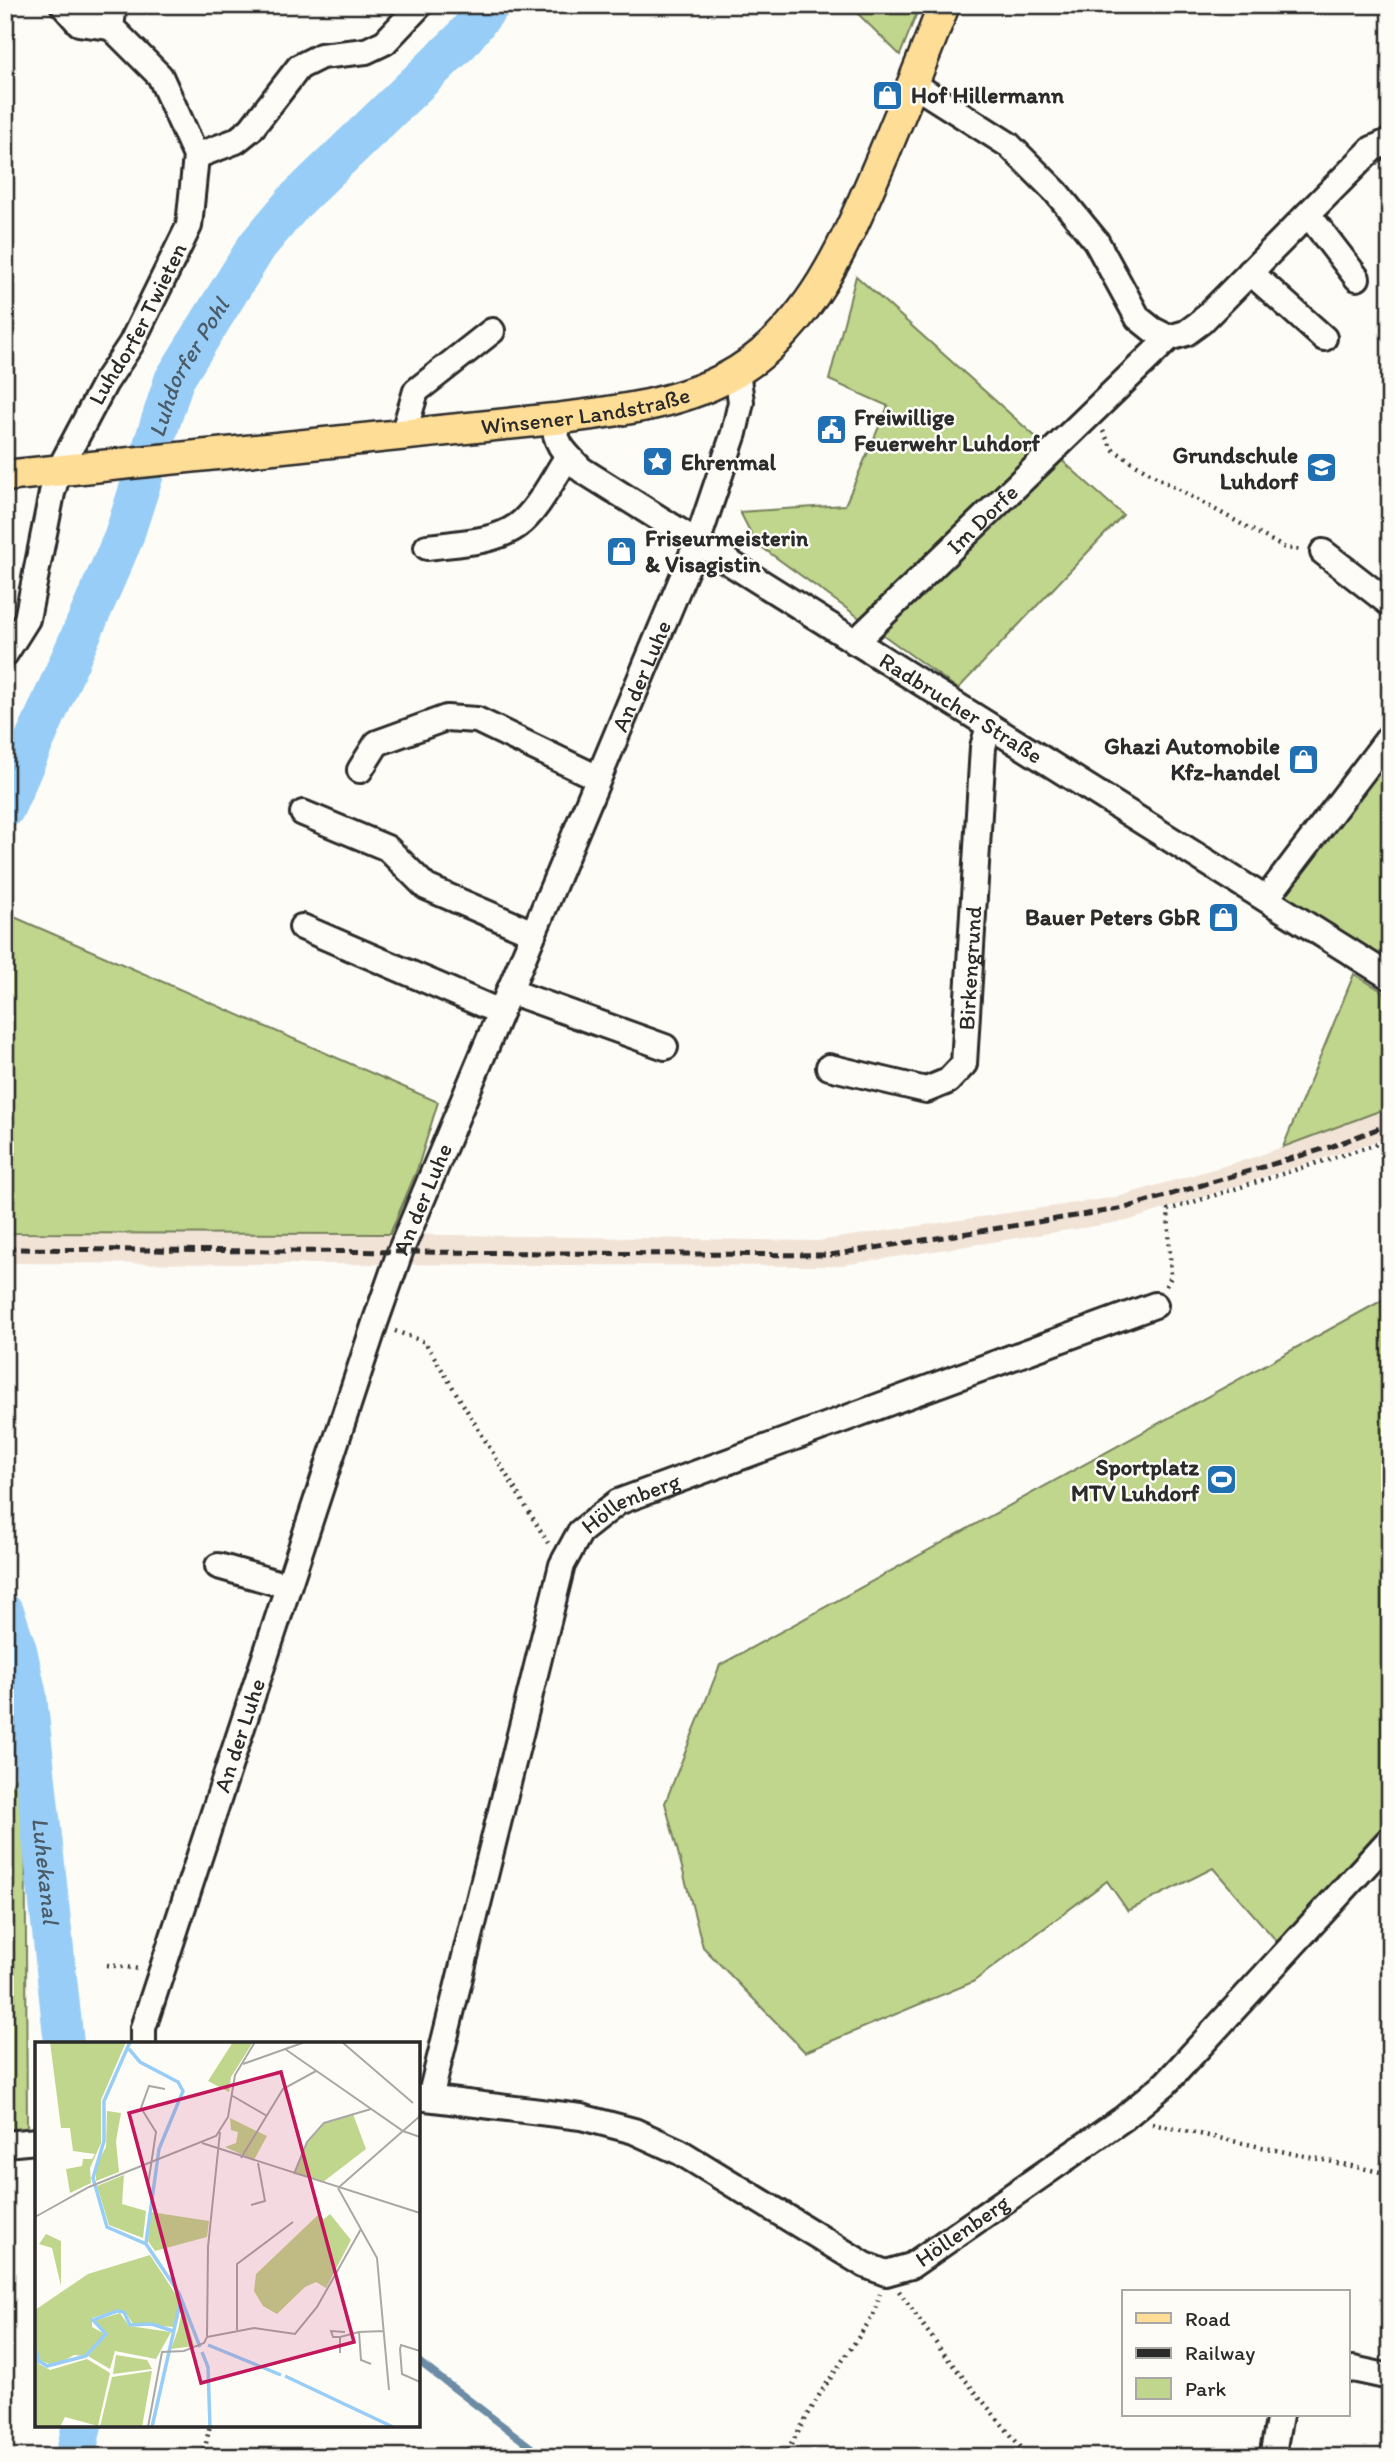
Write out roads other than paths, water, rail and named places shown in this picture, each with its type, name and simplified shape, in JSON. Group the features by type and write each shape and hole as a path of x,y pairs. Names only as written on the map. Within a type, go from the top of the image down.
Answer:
{"main road":[{"name":"Winsener Landstraße","path":"5,476 554,419 645,407 690,394 737,371 776,341 805,308 833,265 852,227 944,5"}],"street":[{"path":"63,5 79,23 112,16"},
{"path":"196,156 236,141 251,129 299,67 321,56 366,51 385,42 419,5"},
{"name":"Luhdorfer Twieten","path":"5,654 27,620 59,470 104,383 131,344 189,226 196,156 160,76 112,16"},
{"path":"913,84 1009,145 1056,192 1097,242 1138,318 1169,338"},
{"name":"Im Dorfe","path":"855,642 1169,338 1186,333 1201,322 1372,149 1390,141"},
{"path":"1308,214 1357,278"},
{"path":"1251,272 1324,338"},
{"path":"403,435 416,391 492,331"},
{"name":"An der Luhe","path":"143,2042 143,2028 400,1252 697,543 734,433 741,402 737,371"},
{"name":"Radbrucher Straße","path":"554,419 554,430 561,449 582,470 1390,977"},
{"path":"427,547 475,541 502,534 516,527 531,511 568,456"},
{"path":"1323,552 1390,604"},
{"path":"360,770 377,743 446,718 477,720 598,778"},
{"name":"Birkengrund","path":"829,1067 926,1090 948,1081 964,1064 983,747 989,726"},
{"path":"1266,899 1390,736"},
{"path":"303,813 387,848 426,887 533,933"},
{"path":"302,927 505,1002 665,1046"},
{"name":"Höllenberg","path":"1155,1305 618,1502 580,1532 562,1565 424,2097 581,2118 634,2131 680,2152 865,2265 886,2273 911,2266 1124,2118 1166,2083 1390,1839"},
{"path":"218,1566 288,1586"},
{"path":"5,2144 35,2141"},
{"path":"1350,2368 1390,2377"},
{"path":"1272,2457 1280,2416"}],"waterway":[{"name":"Luhdorfer Pohl","path":"5,808 123,539 174,380 257,246 294,202 461,41 490,5"},
{"name":"Luhekanal","path":"5,1614 17,1650 27,1696 64,2042"},
{"path":"420,2363 544,2457"},
{"name":"Luhekanal","path":"75,2457 82,2427"}],"railway":[{"path":"5,1249 830,1255 1125,1208 1330,1147 1390,1124"}],"place":[{"name":"Hof Hillermann","path":"888,95"},
{"name":"Freiwillige Feuerwehr Luhdorf","path":"831,430"},
{"name":"Ehrenmal","path":"658,462"},
{"name":"Grundschule Luhdorf","path":"1321,468"},
{"name":"Friseurmeisterin & Visagistin","path":"622,551"},
{"name":"Ghazi Automobile Kfz-handel","path":"1303,759"},
{"name":"Bauer Peters GbR","path":"1223,917"},
{"name":"Sportplatz MTV Luhdorf","path":"1222,1480"}]}
